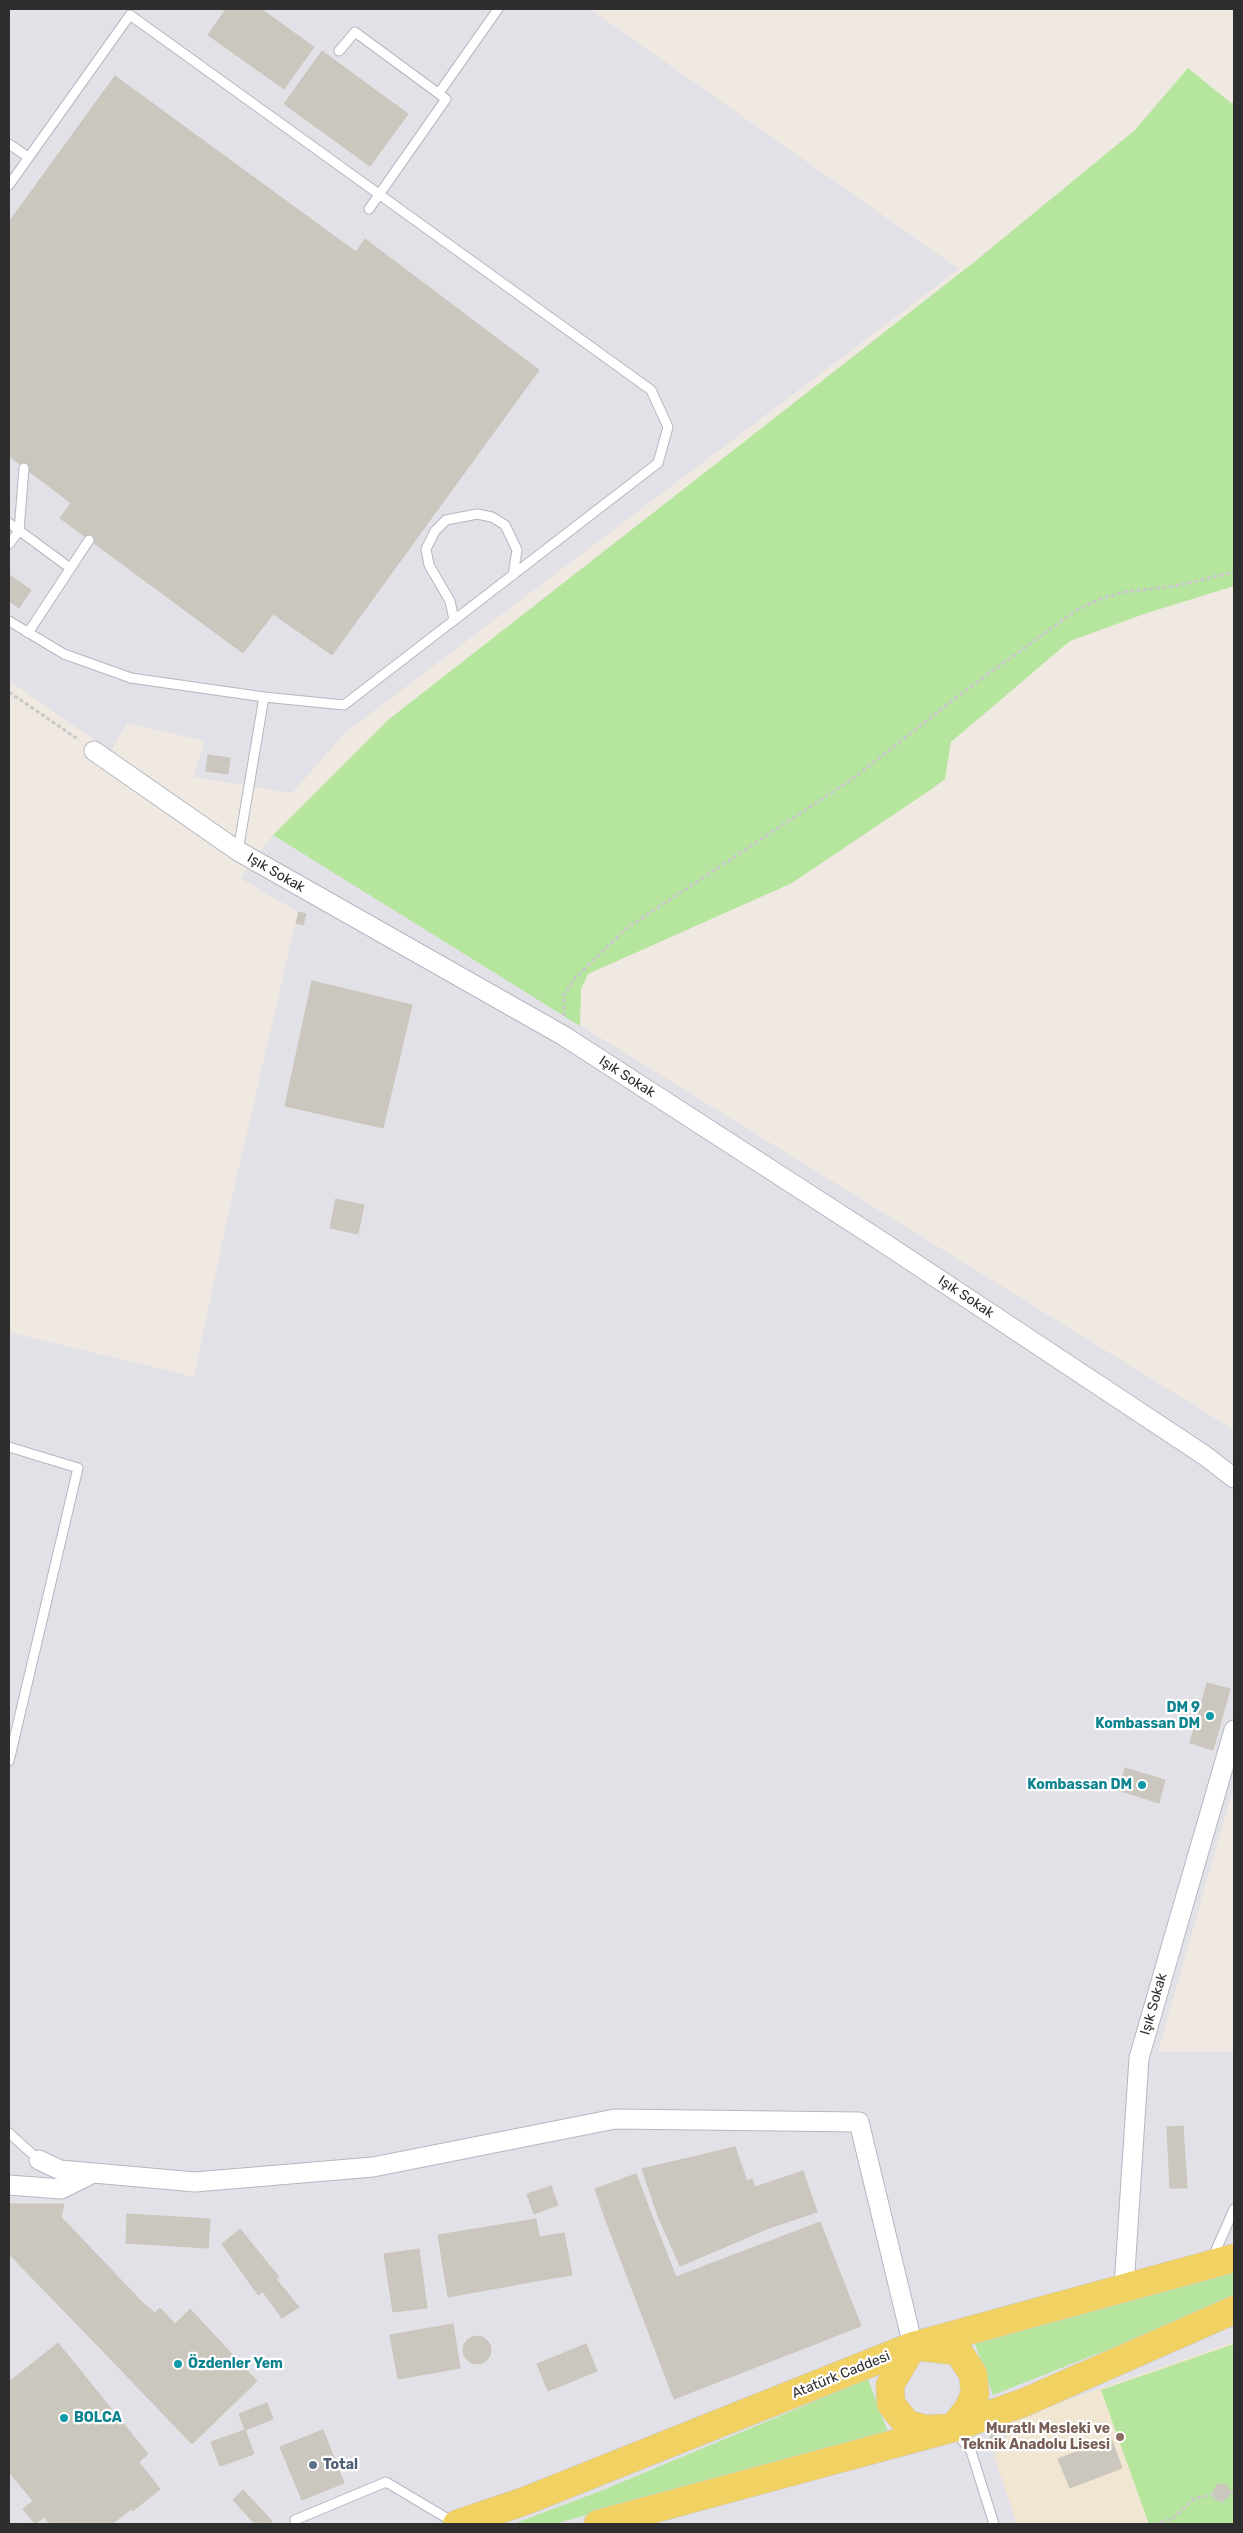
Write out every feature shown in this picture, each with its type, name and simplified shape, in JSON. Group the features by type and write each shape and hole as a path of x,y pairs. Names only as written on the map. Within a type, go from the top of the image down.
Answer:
{"main road":[{"name":"Atatürk Caddesi","path":"458,2524 525,2501 913,2346 1124,2287 1222,2262"},
{"path":"598,2524 953,2428 1026,2402 1234,2310"},
{"path":"913,2346 958,2351 973,2374 975,2394 968,2410 953,2428 926,2429 907,2424 891,2404 890,2385 913,2346"}],"street":[{"name":"Işık Sokak","path":"94,751 238,851 564,1036 882,1241 1204,1455 1234,1478"},
{"name":"Işık Sokak","path":"1124,2287 1139,2058 1234,1730"},
{"path":"39,2160 60,2170 195,2182 373,2167 615,2119 859,2122 913,2346"},
{"path":"9,2185 62,2189 93,2173"}],"lane":[{"path":"439,93 498,9"},
{"path":"9,185 128,12 651,390 668,427 658,463 344,705 264,697 131,678 64,654 9,621"},
{"path":"339,51 355,32 446,99 369,209"},
{"path":"9,144 28,157"},
{"path":"9,544 19,531 24,468"},
{"path":"454,620 450,601 429,566 426,549 435,531 446,520 477,514 492,517 505,526 517,550 513,575"},
{"path":"9,524 70,568"},
{"path":"28,633 89,540"},
{"path":"238,851 264,697"},
{"path":"9,1446 78,1468 9,1761"},
{"path":"9,2133 39,2160"},
{"path":"1222,2262 1234,2208"},
{"path":"953,2428 971,2450 994,2524"},
{"path":"296,2524 295,2520 386,2482 458,2524"}],"path":[{"path":"564,1036 564,995 575,978 627,928 855,777 958,696 1075,611 1100,599 1124,592 1175,586 1234,572"},
{"path":"9,692 94,751"},
{"path":"1154,2524 1172,2519 1195,2498 1212,2495 1213,2498 1222,2501 1234,2491"}],"shaded area":[{"path":"9,9 590,9 959,269 346,732 292,793 194,777 204,741 127,723 111,751 9,681"},
{"path":"273,835 1234,1430 1234,1786 1158,2052 1234,2052 1234,2524 9,2524 9,1332 194,1377 228,1215 298,912 240,878"},
{"name":"Muratlı Mesleki ve Teknik Anadolu Lisesi","path":"1234,2342 1234,2524 1017,2524 994,2456 1016,2418"}],"green space":[{"path":"1188,68 1231,103 1234,102 1234,586 1144,614 1070,641 951,742 945,779 933,788 792,883 588,974 581,989 580,1026 273,835 388,720 978,259 1135,130"},
{"path":"1234,2271 1234,2296 1142,2336 993,2395 974,2341"},
{"path":"1234,2344 1234,2524 1149,2524 1101,2390"},
{"path":"868,2379 888,2432 554,2524 513,2524 603,2490"}],"building":[{"path":"226,9 261,9 314,47 284,89 208,35"},
{"path":"322,51 408,114 370,166 284,104"},
{"path":"115,76 356,252 365,239 539,370 332,655 273,614 243,653 60,518 71,503 9,456 9,222"},
{"path":"9,575 31,590 19,608 9,601"},
{"path":"208,755 230,758 228,774 206,771"},
{"path":"299,912 306,914 303,925 296,923"},
{"path":"312,981 412,1005 383,1128 285,1106"},
{"path":"336,1199 364,1205 358,1234 330,1228"},
{"name":"DM 9 Kombassan DM","path":"1207,1683 1230,1689 1213,1750 1190,1743"},
{"name":"Kombassan DM","path":"1125,1768 1165,1780 1159,1803 1118,1790"},
{"path":"1183,2126 1187,2188 1170,2188 1167,2127"},
{"path":"735,2147 747,2181 658,2216 642,2169"},
{"path":"803,2171 817,2212 769,2228 755,2187"},
{"path":"636,2174 647,2203 605,2218 595,2189"},
{"path":"752,2179 769,2228 680,2266 658,2216"},
{"path":"551,2186 558,2205 534,2214 527,2194"},
{"path":"647,2203 676,2277 820,2222 861,2326 674,2399 605,2218"},
{"path":"9,2204 64,2204 61,2217 143,2303 99,2347 9,2254"},
{"path":"127,2214 210,2219 208,2248 126,2243"},
{"path":"536,2219 547,2279 448,2297 438,2235"},
{"path":"240,2229 279,2277 276,2279 299,2307 282,2318 263,2292 258,2295 222,2244"},
{"path":"564,2233 572,2275 547,2279 539,2237"},
{"path":"419,2249 427,2308 393,2312 384,2254"},
{"name":"Özdenler Yem","path":"143,2303 155,2313 160,2308 175,2324 190,2309 257,2381 192,2444 99,2347"},
{"path":"453,2324 460,2368 398,2379 390,2335"},
{"path":"477,2336 487,2340 491,2350 487,2360 477,2364 467,2360 463,2350 467,2340"},
{"name":"BOLCA","path":"58,2343 148,2454 139,2462 160,2489 133,2511 131,2509 112,2524 50,2524 44,2517 35,2524 23,2509 33,2501 9,2472 9,2382"},
{"path":"586,2344 597,2371 548,2391 537,2364"},
{"path":"267,2403 273,2419 245,2430 239,2414"},
{"path":"995,2427 1000,2429 995,2440 990,2438"},
{"path":"245,2430 254,2454 220,2466 211,2442"},
{"path":"323,2430 344,2483 302,2500 280,2447"},
{"path":"1111,2438 1122,2468 1070,2488 1058,2459"},
{"path":"1218,2484 1227,2485 1230,2493 1224,2500 1216,2499 1213,2491"},
{"path":"243,2490 272,2521 269,2524 255,2524 233,2500"}],"place":[{"name":"DM 9 Kombassan DM","path":"1210,1716"},
{"name":"Kombassan DM","path":"1142,1785"},
{"name":"Özdenler Yem","path":"178,2364"},
{"name":"BOLCA","path":"64,2418"},
{"name":"Muratlı Mesleki ve Teknik Anadolu Lisesi","path":"1120,2437"},
{"name":"Total","path":"313,2465"}]}
